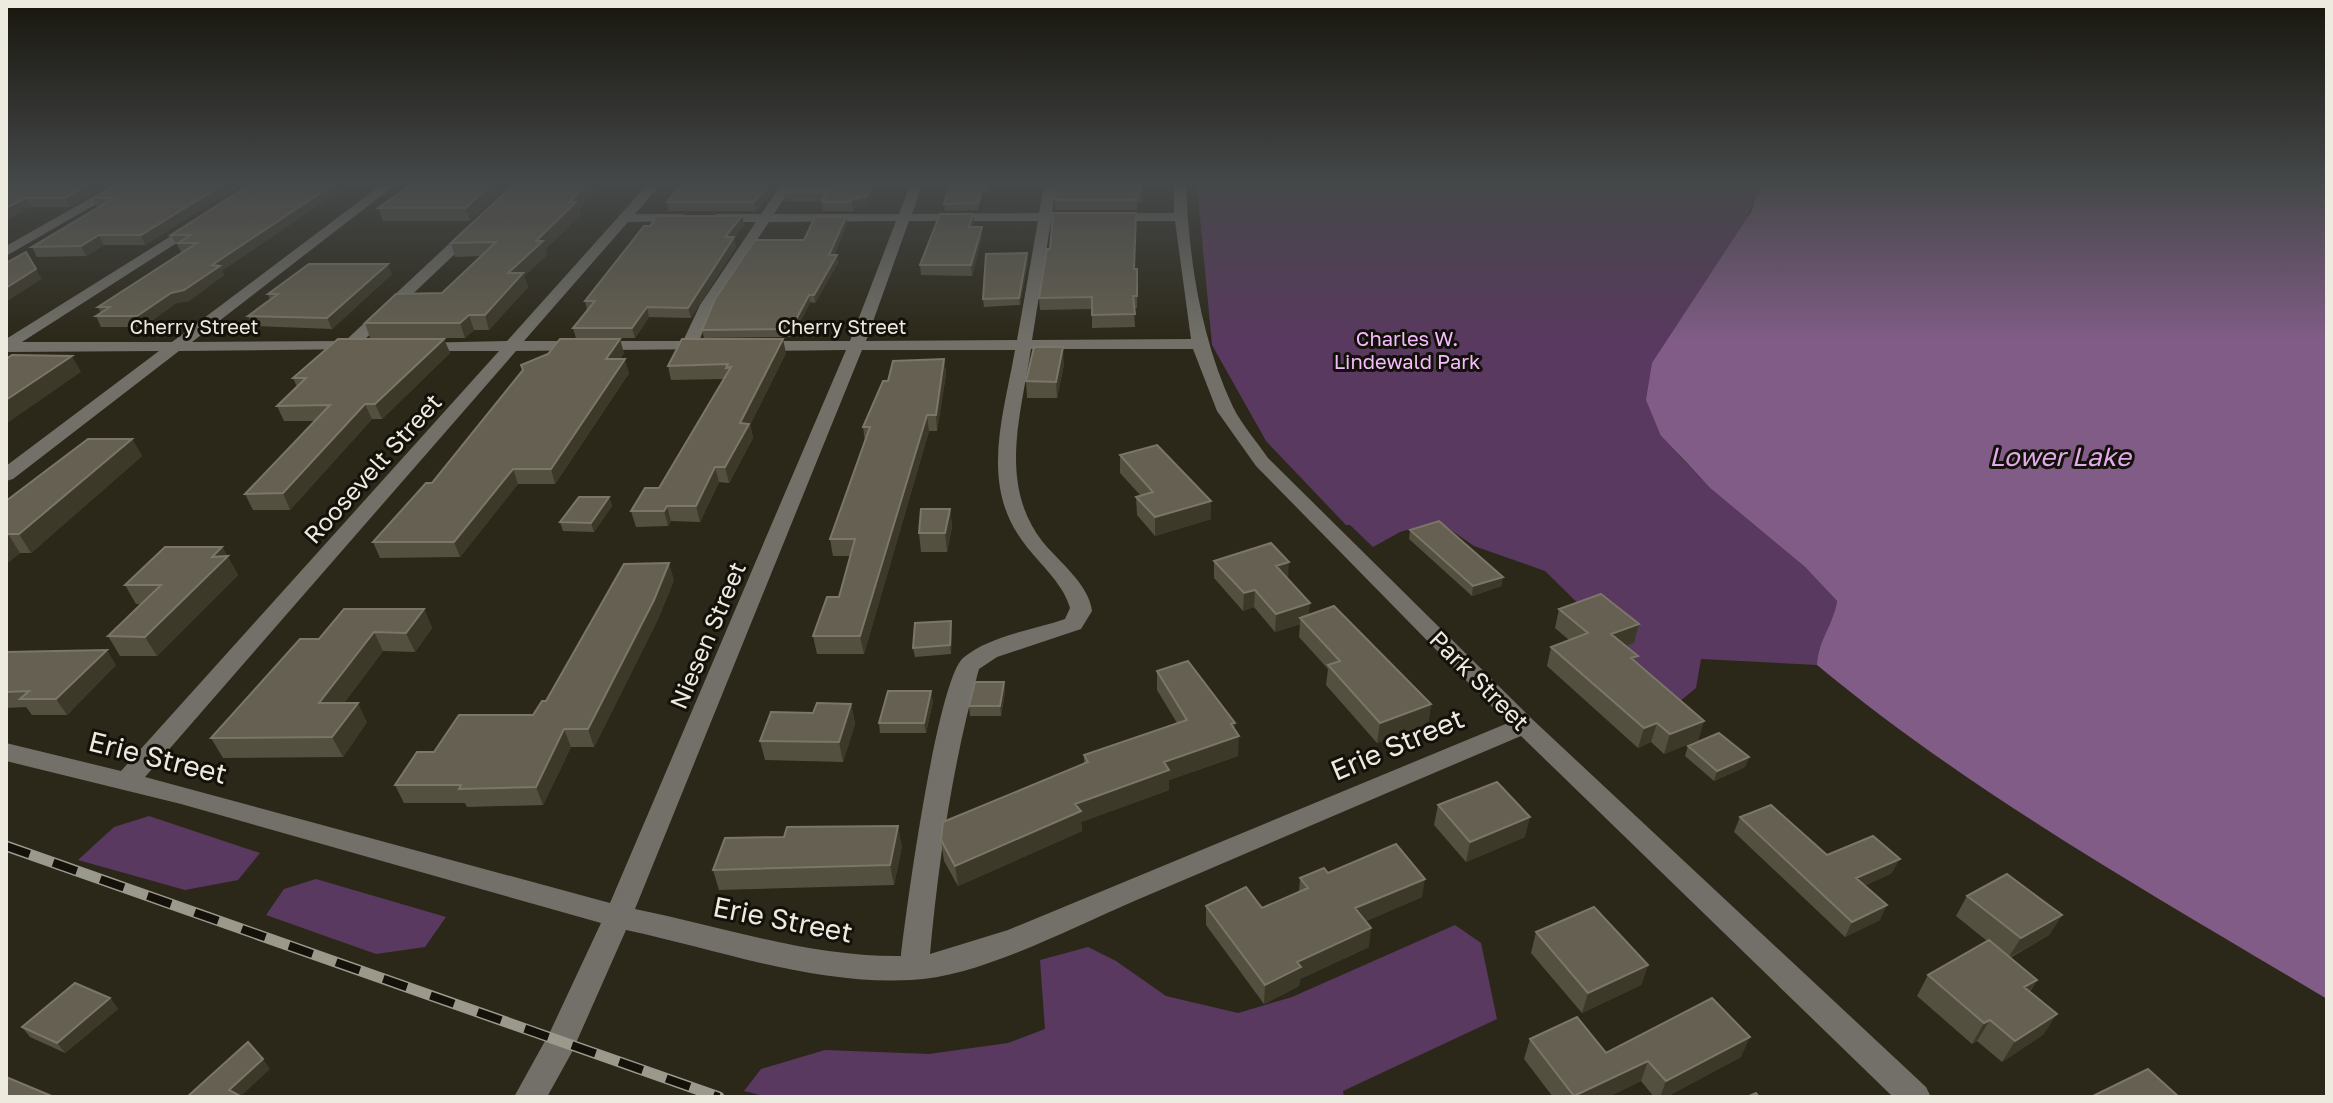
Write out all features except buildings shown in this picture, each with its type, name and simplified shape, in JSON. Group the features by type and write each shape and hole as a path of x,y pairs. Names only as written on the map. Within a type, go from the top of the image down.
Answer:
{"street":[{"path":"6,252 33,236"},
{"path":"6,346 175,236"},
{"path":"6,475 322,236"},
{"path":"349,346 464,236"},
{"name":"Roosevelt Street","path":"125,783 609,236"},
{"path":"689,346 707,305 754,236"},
{"name":"Niesen Street","path":"530,1097 561,1042 618,917 856,346 895,236"},
{"path":"914,968 922,890 948,736 969,665 989,652 1073,624 1081,614 1081,604 1069,586 1030,540 1010,504 1005,485 1005,460 1040,236"},
{"name":"Park Street","path":"1184,236 1199,344 1226,411 1262,462 1524,725 1915,1097"},
{"name":"Cherry Street","path":"747,346 1199,344"},
{"name":"Cherry Street","path":"6,346 381,346"},
{"path":"410,346 718,346"},
{"name":"Erie Street","path":"6,752 181,795 618,917 760,951 857,966 914,968 971,955 1018,938 1524,725"}],"green space":[{"name":"Charles W. Lindewald Park","path":"1202,236 1740,236 1661,436 1710,488 1805,567 1837,601 1817,665 1701,659 1696,688 1674,706 1545,571 1474,546 1438,521 1400,532 1373,547 1350,525 1346,525 1266,441 1212,345"},
{"path":"149,816 260,853 238,880 185,890 78,860 114,827"},
{"path":"316,879 446,917 425,947 376,954 266,915 284,889"},
{"path":"1455,925 1481,943 1497,1019 1343,1091 1344,1097 768,1097 744,1091 761,1069 825,1050 929,1054 1008,1043 1045,1029 1040,960 1088,947 1116,961 1166,996 1238,1013 1292,997"}],"water":[{"name":"Lower Lake","path":"1735,236 2327,236 2327,999 2001,800 1938,757 1817,665 1837,601 1805,567 1710,488 1661,436 1646,400 1652,363"}],"railway":[{"path":"6,846 719,1097"}]}
